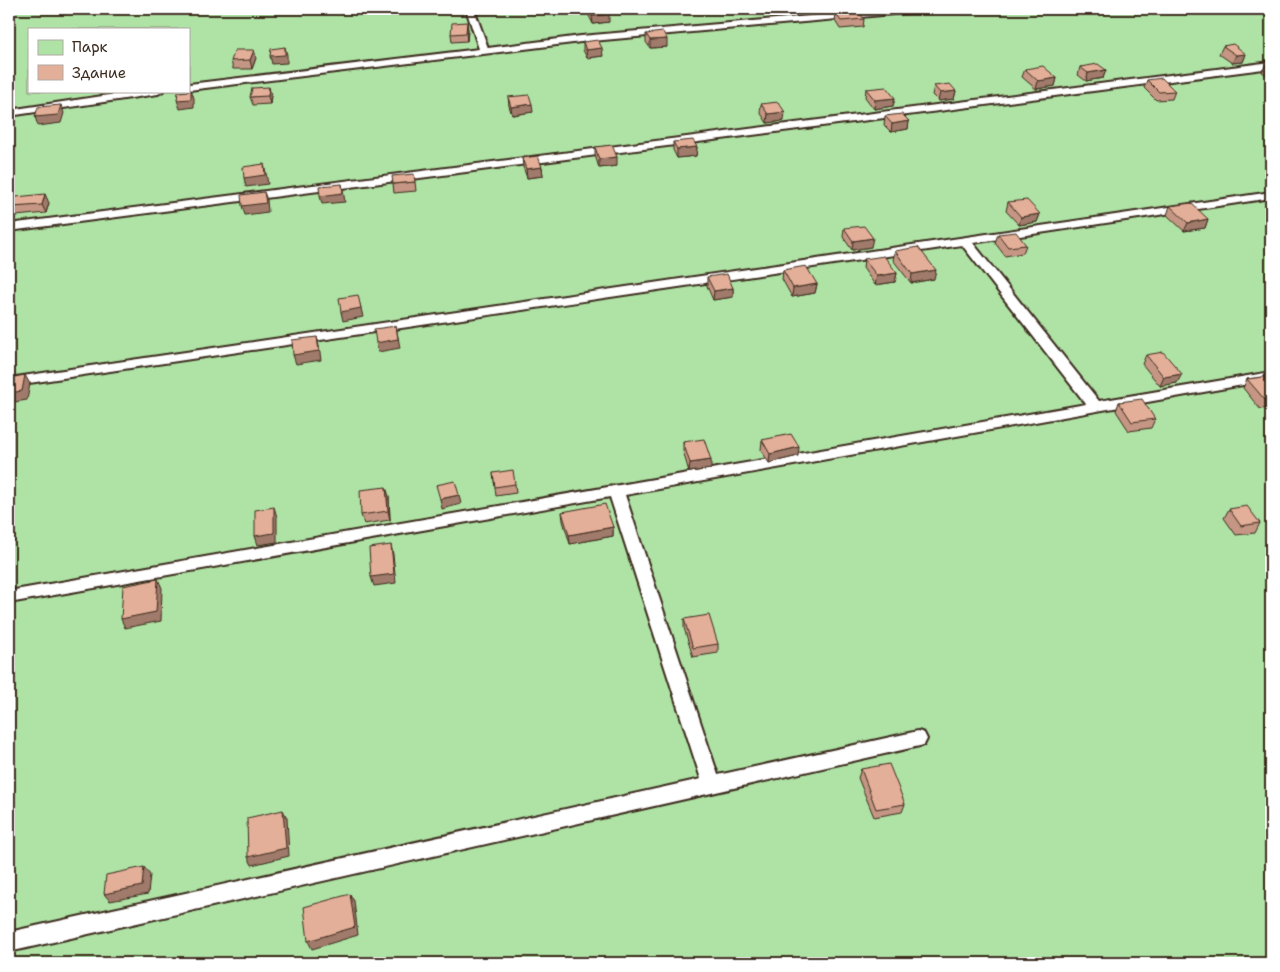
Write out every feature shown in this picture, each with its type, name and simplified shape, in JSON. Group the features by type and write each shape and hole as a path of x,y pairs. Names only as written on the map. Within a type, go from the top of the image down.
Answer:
{"lane":[{"path":"470,9 486,51"},
{"path":"190,88 580,39 916,9"},
{"path":"9,228 1271,65"},
{"path":"9,113 151,92"},
{"path":"9,382 1271,195"},
{"path":"965,241 1096,407"},
{"path":"9,597 1271,376"},
{"path":"616,491 712,785"},
{"path":"9,942 918,739"}],"green space":[{"path":"9,9 1271,9 1271,963 9,963"}],"building":[{"path":"589,9 606,9 609,14 592,16"},
{"path":"859,12 864,19 841,21 836,14"},
{"path":"467,22 466,33 451,34 452,23"},
{"path":"663,32 667,39 650,40 646,34"},
{"path":"598,40 602,48 586,50 583,42"},
{"path":"1233,44 1246,54 1236,55 1223,46"},
{"path":"285,47 285,55 270,56 271,49"},
{"path":"235,50 254,50 250,60 231,61"},
{"path":"1098,64 1106,70 1088,73 1080,67"},
{"path":"1043,66 1057,78 1038,81 1025,69"},
{"path":"1162,78 1175,91 1159,92 1147,80"},
{"path":"950,84 956,91 940,93 934,86"},
{"path":"269,87 268,96 250,97 252,88"},
{"path":"886,87 895,98 875,100 866,89"},
{"path":"191,90 191,99 177,100 178,92 190,92"},
{"path":"529,95 532,104 511,107 508,97"},
{"path":"778,102 785,112 768,114 761,104"},
{"path":"61,105 58,115 35,117 38,107"},
{"path":"902,114 909,121 892,124 885,116"},
{"path":"693,140 697,147 677,149 673,142"},
{"path":"612,145 617,157 599,159 595,147"},
{"path":"538,156 542,167 526,169 522,158"},
{"path":"264,164 265,175 244,178 243,167"},
{"path":"414,174 415,182 393,184 392,176"},
{"path":"342,184 343,193 320,196 319,186"},
{"path":"264,192 266,203 242,206 241,195"},
{"path":"45,194 42,205 12,207 16,197"},
{"path":"1027,200 1040,214 1021,217 1008,202"},
{"path":"1191,203 1208,219 1188,223 1170,206"},
{"path":"864,226 873,238 853,241 844,228"},
{"path":"1016,232 1026,245 1008,247 998,234"},
{"path":"918,247 936,270 912,274 895,251"},
{"path":"884,256 897,273 877,276 864,259"},
{"path":"806,266 817,284 793,288 783,270"},
{"path":"727,274 733,288 714,291 707,277"},
{"path":"358,295 361,308 341,312 339,298"},
{"path":"396,326 398,339 376,343 374,329"},
{"path":"317,337 319,351 293,355 292,340"},
{"path":"1163,352 1182,374 1164,377 1146,355"},
{"path":"25,375 22,391 9,393 9,378"},
{"path":"1271,376 1271,399 1265,400 1247,379"},
{"path":"1142,399 1155,419 1132,422 1119,402"},
{"path":"791,434 799,447 770,454 762,440"},
{"path":"704,439 711,460 690,463 683,442"},
{"path":"513,470 515,484 495,487 493,473"},
{"path":"455,481 459,495 440,499 436,485"},
{"path":"386,487 388,511 361,515 360,490"},
{"path":"605,504 613,527 569,535 562,512"},
{"path":"1247,506 1260,523 1241,526 1229,509"},
{"path":"274,507 274,533 255,536 255,510"},
{"path":"391,545 394,574 371,577 369,548"},
{"path":"158,579 156,612 121,619 123,586"},
{"path":"709,615 718,644 693,648 684,619"},
{"path":"889,764 905,804 876,809 861,769"},
{"path":"283,810 286,848 248,857 247,818"},
{"path":"144,867 142,886 104,894 106,875"},
{"path":"350,894 355,927 308,941 304,907"}]}
